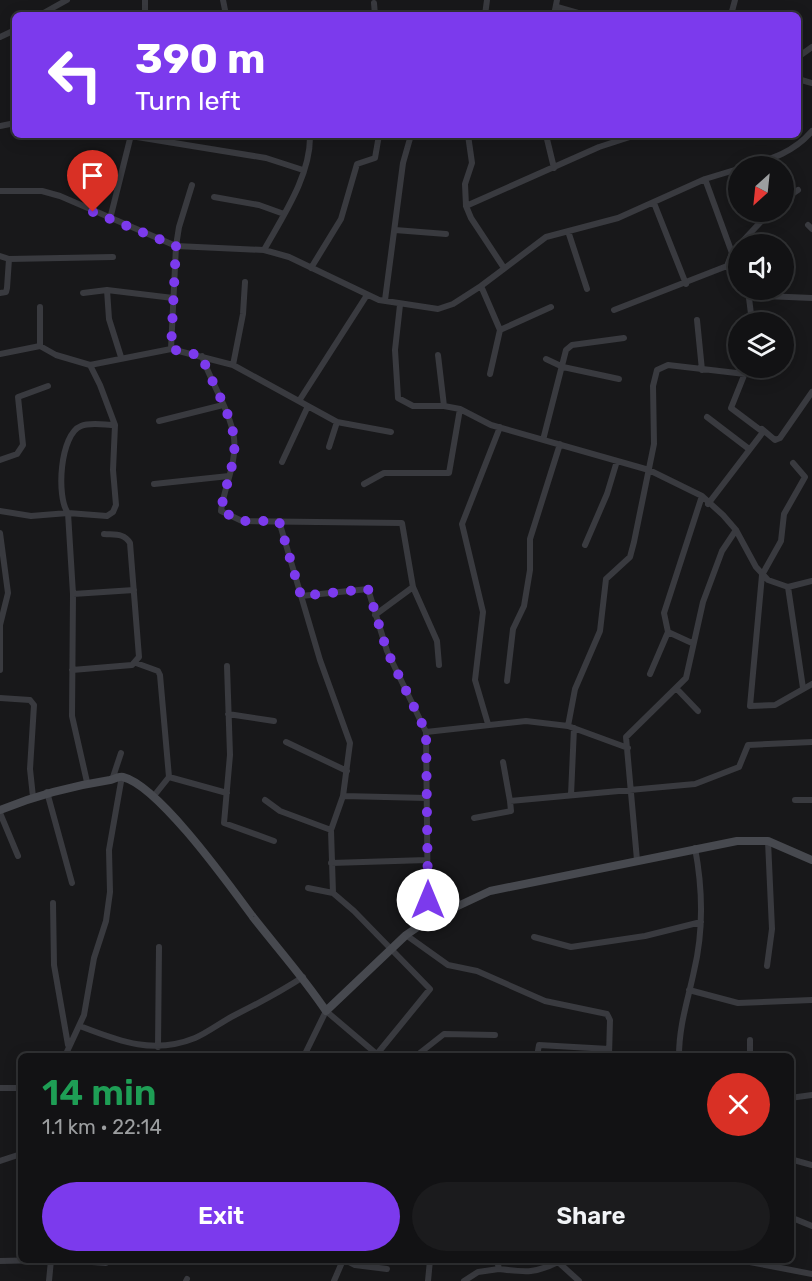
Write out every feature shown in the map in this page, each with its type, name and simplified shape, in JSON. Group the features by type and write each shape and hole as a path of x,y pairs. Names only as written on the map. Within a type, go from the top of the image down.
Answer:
{"street":[{"path":"50,12 67,0"},
{"path":"374,3 375,12"},
{"path":"557,3 578,12"},
{"path":"801,51 812,47"},
{"path":"781,156 801,142 812,130"},
{"path":"110,219 130,138"},
{"path":"149,138 267,158 303,170"},
{"path":"264,250 284,214 303,170 309,138"},
{"path":"311,268 341,219 357,164 375,158 378,138"},
{"path":"385,300 403,163 410,138"},
{"path":"468,138 472,163 465,184 466,206 471,218 504,268"},
{"path":"547,138 554,168"},
{"path":"466,206 599,147 627,138"},
{"path":"0,191 42,191 60,196 176,246 264,250 311,268 367,295 400,305 445,308 481,286 538,241 618,218 705,179 728,172"},
{"path":"705,179 728,242"},
{"path":"171,349 176,246 192,185"},
{"path":"794,193 798,190"},
{"path":"214,197 259,205 284,214"},
{"path":"654,203 686,284"},
{"path":"750,234 761,222"},
{"path":"395,230 446,234"},
{"path":"568,231 587,289"},
{"path":"0,256 9,259 112,257"},
{"path":"0,294 6,292 9,259"},
{"path":"614,310 686,284 727,266"},
{"path":"233,365 243,314 245,282"},
{"path":"481,286 500,330 490,374"},
{"path":"84,293 107,290 173,298"},
{"path":"107,290 109,319 121,357"},
{"path":"751,312 748,290 765,296 812,298"},
{"path":"299,401 367,295"},
{"path":"400,305 395,350 398,398 413,406 444,406 460,409 500,427 649,470 702,496 708,504 723,515 736,530 762,575 788,587 812,581"},
{"path":"40,307 40,346"},
{"path":"500,330 551,308"},
{"path":"697,320 702,370"},
{"path":"543,440 566,350 573,345 624,338"},
{"path":"0,354 40,346 56,355 90,365 121,357 171,349 233,365 337,422 391,432"},
{"path":"438,355 444,406"},
{"path":"202,356 211,383 223,405 234,439 221,511 242,521 402,523 413,587 437,641 440,665"},
{"path":"546,359 563,367 619,379"},
{"path":"0,511 31,516 68,513 107,516 113,512 116,505 113,470 115,425 90,365"},
{"path":"571,795 571,727 575,689 600,631 606,579 630,557 654,444 652,386 657,370 668,365 702,370 728,371"},
{"path":"743,378 732,408 734,412 775,440 780,438 812,392"},
{"path":"0,460 17,454 24,445 18,397 48,386"},
{"path":"159,421 223,405"},
{"path":"282,462 308,406"},
{"path":"364,484 384,473 448,473 460,409"},
{"path":"707,417 749,449"},
{"path":"329,447 337,422"},
{"path":"87,782 72,716 73,594 68,513 61,504 64,452 72,432 84,424 115,425"},
{"path":"488,724 475,680 483,612 462,524 500,427"},
{"path":"708,504 762,434 761,429"},
{"path":"507,681 513,629 524,606 530,570 531,539 560,444"},
{"path":"585,545 617,462"},
{"path":"793,463 805,477 784,514 781,541 762,575 750,706 775,705 812,684"},
{"path":"154,484 229,476"},
{"path":"650,674 668,632 664,613 702,496"},
{"path":"279,521 320,660 350,743 344,796 331,830 333,893"},
{"path":"637,860 626,737 686,678 692,643 722,551 736,530"},
{"path":"0,533 2,569 8,592 0,625 0,670"},
{"path":"104,534 127,537 130,543 139,657 136,663"},
{"path":"375,615 413,587"},
{"path":"788,587 802,688"},
{"path":"301,596 368,589 387,651 426,732 428,920"},
{"path":"73,594 134,590"},
{"path":"668,632 692,643"},
{"path":"72,670 136,663 158,671 169,777 153,797"},
{"path":"226,666 230,755 224,823 274,841"},
{"path":"676,688 698,711"},
{"path":"0,698 30,700 34,705 30,769 33,797"},
{"path":"228,714 274,721"},
{"path":"426,732 526,721 571,727 628,748"},
{"path":"286,742 347,771"},
{"path":"510,801 632,791 703,782 739,767 748,745 812,742"},
{"path":"112,780 121,753"},
{"path":"474,818 511,811 503,762"},
{"path":"18,856 0,812 47,792 87,782 112,780 122,776"},
{"path":"122,776 153,797 209,856 253,917 303,977 326,1011 376,1053"},
{"path":"66,1053 80,1026 88,1001 94,958 106,921 110,892 109,850 122,776"},
{"path":"169,777 227,793"},
{"path":"47,792 72,883"},
{"path":"344,796 427,798"},
{"path":"266,800 280,811 331,830"},
{"path":"795,800 812,800"},
{"path":"305,1053 326,1011 390,948 428,920 490,891 737,841 768,841 812,860"},
{"path":"767,966 772,929 768,841"},
{"path":"679,1053 679,1036 701,922 703,894 695,848"},
{"path":"331,863 428,861"},
{"path":"308,888 333,893 430,989 380,1053"},
{"path":"53,903 54,964 69,1045"},
{"path":"534,936 571,947 645,936 701,922"},
{"path":"405,935 448,965 477,971 545,1001 607,1014 610,1020 609,1052 539,1045 538,1053"},
{"path":"158,1047 159,947"},
{"path":"80,1026 131,1045 158,1047 195,1038 234,1015 268,1000 303,977"},
{"path":"689,990 738,1003 812,1000"},
{"path":"420,1053 444,1034 495,1035"},
{"path":"750,1040 750,1053"},
{"path":"0,1089 18,1088"},
{"path":"794,1098 812,1095"},
{"path":"0,1161 18,1155"},
{"path":"794,1160 812,1165"},
{"path":"794,1219 812,1226"},
{"path":"0,1261 18,1261"},
{"path":"49,1281 51,1263"},
{"path":"334,1281 343,1263"},
{"path":"351,1263 387,1269"},
{"path":"428,1281 430,1263"},
{"path":"498,1263 500,1269"},
{"path":"464,1281 478,1272 500,1269 538,1272 554,1263"},
{"path":"559,1263 579,1281"},
{"path":"755,1263 812,1274"}],"route":[{"path":"93,212 176,246 171,349 202,356 211,383 223,405 234,439 233,455 221,511 227,516 242,521 279,521 301,596 368,589 387,651 426,732 428,900"}]}
